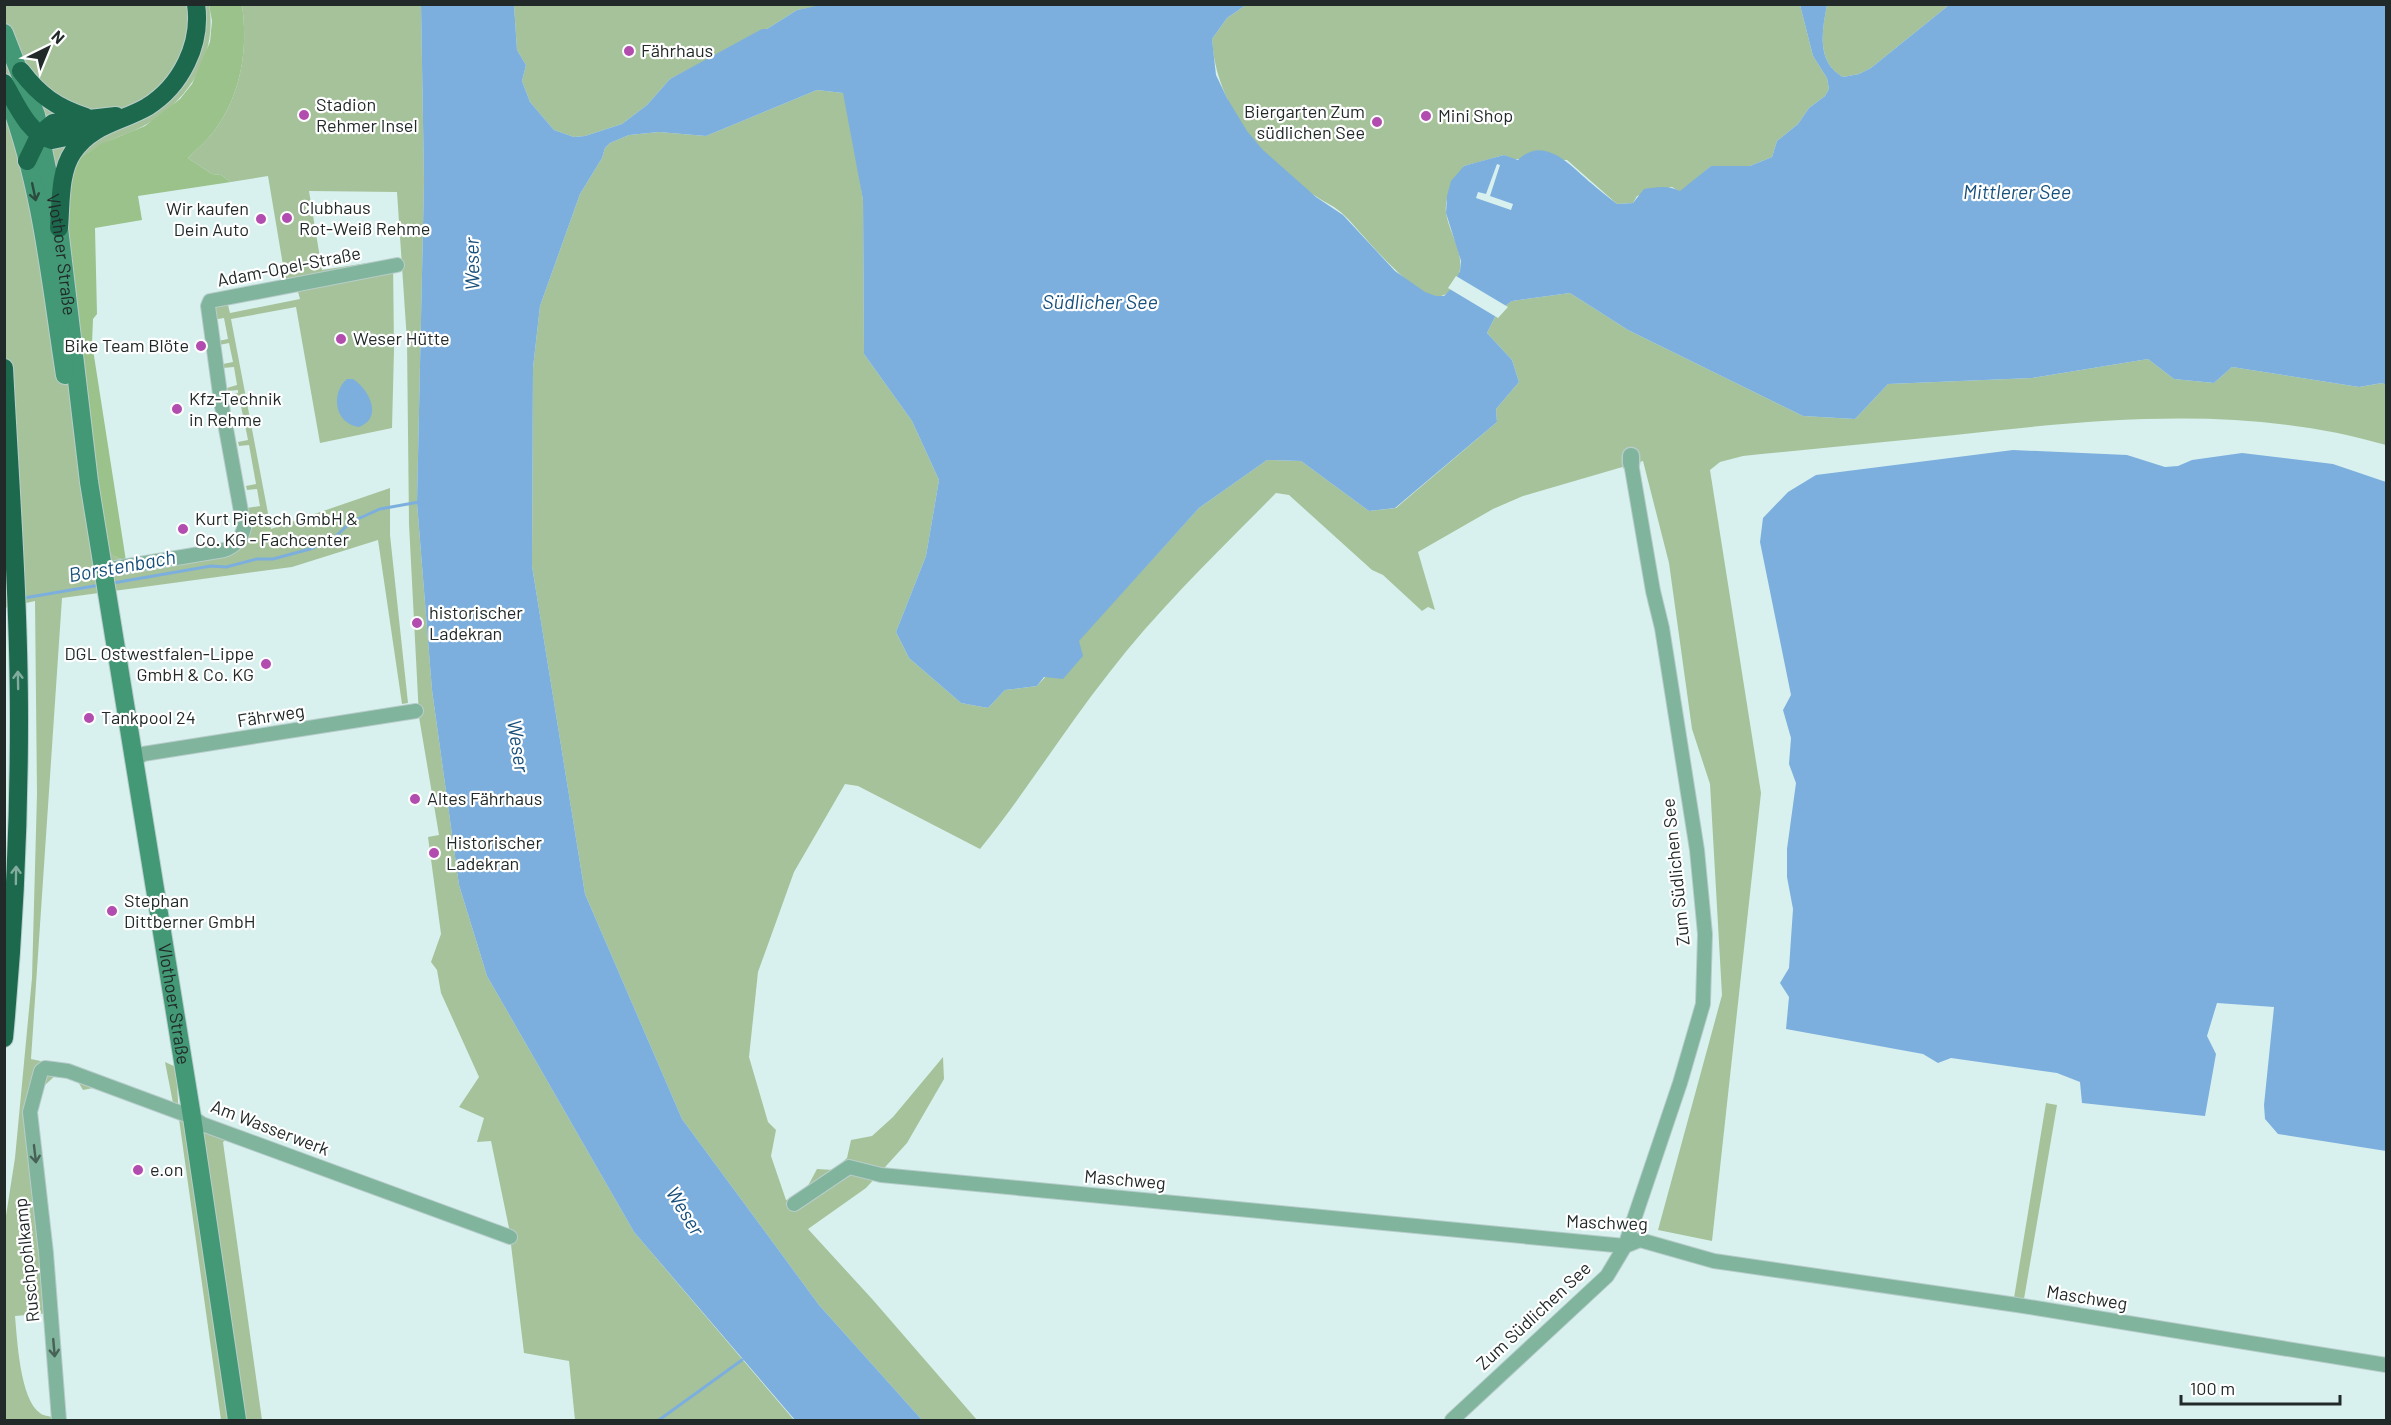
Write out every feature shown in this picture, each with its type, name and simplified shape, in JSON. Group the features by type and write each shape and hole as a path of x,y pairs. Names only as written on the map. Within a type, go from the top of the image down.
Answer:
{"highway":[{"path":"4,85 24,118 40,134 52,140 146,107 166,92 180,74 195,44 198,15 196,4"},
{"path":"21,71 33,88 49,101 92,125"},
{"path":"59,228 67,161 92,125"},
{"path":"27,161 40,134"},
{"path":"4,368 16,599 19,719 15,900 4,1038"}],"main road":[{"name":"Vlothoer Straße","path":"4,33 21,71 40,134 59,228 89,482 192,1117 237,1420"},
{"name":"Vlothoer Straße","path":"4,85 17,121 27,161 40,222 74,429 89,482"}],"street":[{"name":"Adam-Opel-Straße","path":"104,570 224,550 237,543 242,537 244,528 222,401 208,306 210,301 397,265"},
{"name":"Zum Südlichen See","path":"1452,1420 1607,1276 1625,1246 1676,1094 1702,1004 1705,934 1697,850 1662,628 1653,591 1631,459"},
{"name":"Fährweg","path":"134,761 143,754 416,711"},
{"name":"Am Wasserwerk","path":"33,1096 41,1071 45,1068 68,1071 192,1117 202,1124 510,1237"},
{"name":"Ruschpohlkamp","path":"33,1096 30,1112 57,1374 59,1420"},
{"name":"Maschweg","path":"794,1204 849,1167 893,1176 1625,1246 1640,1240 1714,1261 2005,1303 2386,1365"}],"green space":[{"path":"4,5 209,5 211,23 204,58 197,74 176,102 147,124 101,145 74,163 114,556 126,561 227,554 247,508 260,506 257,489 247,490 246,486 256,484 249,445 239,446 238,442 248,440 244,420 234,422 233,418 243,416 239,397 229,398 229,395 238,393 238,390 228,391 227,388 237,385 234,367 223,368 223,364 233,362 229,343 219,345 218,341 228,339 224,318 212,320 214,307 227,301 230,313 300,299 297,288 287,289 268,176 231,182 221,175 212,174 188,158 214,131 232,99 243,53 242,5 421,5 424,181 417,503 432,690 459,885 487,976 634,1232 794,1420 575,1420 569,1361 524,1353 509,1228 491,1141 477,1142 484,1118 459,1107 479,1077 441,993 437,970 431,962 441,934 428,837 439,835 419,717 409,524 407,341 397,192 309,191 322,270 393,259 392,428 320,443 296,307 231,319 271,529 390,488 390,535 408,703 402,704 378,540 292,567 62,598 31,1059 74,1068 173,1103 165,1062 176,1067 179,1119 98,1087 83,1090 75,1077 56,1075 45,1085 33,1113 62,1420 5,1420 5,1222 15,1158 32,978 37,794 35,601 4,608","holes":["50,1313 53,1417 40,1413 33,1406 28,1395 21,1368 15,1316"]},
{"path":"209,5 242,5 244,37 241,68 232,99 217,127 188,158 212,174 221,175 231,182 138,196 142,220 95,228 97,314 93,319 92,343 126,561 114,556 108,548 92,454 65,253 68,176 73,163 101,144 145,126 180,99 192,84 210,42 212,21"},
{"path":"514,5 826,5 797,10 767,29 670,79 647,105 622,124 585,136 574,137 554,130 530,102 522,81 526,65 517,50"},
{"path":"1246,5 1800,5 1813,56 1827,78 1829,89 1825,96 1809,108 1798,124 1777,141 1772,157 1750,166 1711,166 1681,192 1672,187 1637,196 1633,203 1617,204 1567,160 1513,159 1504,155 1464,166 1451,188 1446,206 1448,221 1459,255 1459,273 1448,293 1433,296 1420,290 1406,279 1341,212 1309,192 1290,176 1247,132 1223,88 1213,52 1212,39 1227,18"},
{"path":"1827,5 1949,5 1871,68 1859,74 1843,77 1828,63 1823,45"},
{"path":"817,90 843,93 847,102 863,200 864,354 912,421 939,480 926,556 896,632 909,658 961,703 988,708 1005,690 1037,686 1199,508 1267,460 1301,461 1369,511 1396,508 1497,422 1496,409 1519,382 1512,360 1487,333 1498,311 1512,301 1570,293 1628,330 1803,416 1855,419 1888,384 2032,378 2148,359 2174,379 2214,383 2232,367 2359,387 2382,383 2386,385 2386,445 2333,432 2280,424 2226,420 2117,420 1743,456 1720,462 1710,470 1761,793 1712,1241 1658,1230 1722,995 1710,784 1692,729 1669,563 1643,461 1523,496 1493,509 1418,552 1435,610 1428,607 1422,611 1383,575 1372,570 1289,495 1276,493 1190,580 1128,649 980,849 858,786 845,784 794,872 758,972 749,1057 768,1122 776,1130 771,1156 786,1200 803,1195 817,1169 834,1170 847,1158 851,1140 872,1136 893,1117 943,1057 944,1079 907,1143 866,1188 808,1229 977,1420 922,1420 819,1305 682,1119 585,894 532,566 533,368 540,306 580,194 602,158 605,148 610,143 629,135 659,132 706,136"},
{"path":"2046,1103 2057,1105 2024,1299 2014,1298"},
{"path":"179,1119 214,1133 212,1120 434,1204 229,1138 223,1142 262,1420 221,1420"}],"water":[{"path":"826,4 1246,5 1227,18 1212,39 1216,75 1247,131 1263,150 1316,197 1343,215 1395,271 1425,292 1436,296 1444,296 1452,288 1460,271 1461,261 1446,213 1451,181 1464,166 1504,155 1518,160 1528,153 1538,150 1547,151 1566,161 1617,204 1633,203 1644,189 1667,187 1680,191 1711,166 1750,166 1772,157 1777,141 1798,124 1809,108 1825,96 1829,89 1827,78 1813,56 1800,5 1827,5 1823,35 1825,54 1834,71 1843,77 1859,74 1871,68 1949,5 2386,5 2386,385 2382,383 2359,387 2232,367 2214,383 2174,379 2148,359 2032,378 1888,384 1855,419 1803,416 1628,330 1570,293 1512,301 1498,311 1487,333 1512,360 1519,382 1496,409 1497,422 1395,508 1369,511 1301,461 1267,460 1199,508 1079,641 1083,656 1063,679 1044,677 1037,686 1005,690 988,708 961,703 909,658 896,632 926,556 939,480 912,421 864,354 863,200 843,93 817,90 706,136 659,132 629,135 610,143 580,194 540,306 533,368 532,566 585,894 682,1119 819,1305 922,1420 795,1420 634,1232 487,976 459,885 432,690 417,503 424,181 421,5 514,5 517,50 526,65 522,81 530,102 554,130 574,137 585,136 622,124 647,105 670,79 762,29 767,29 797,10"},
{"path":"347,379 353,379 359,384 369,397 371,404 371,417 359,427 345,420 338,408 338,392"},
{"path":"2013,450 2127,455 2165,467 2178,466 2192,460 2242,453 2333,464 2386,482 2386,1151 2278,1134 2265,1119 2264,1105 2274,1007 2217,1003 2207,1036 2216,1054 2205,1116 2082,1103 2080,1082 2057,1073 1951,1058 1938,1063 1923,1054 1786,1029 1789,997 1780,983 1789,968 1793,909 1787,877 1787,849 1796,783 1789,764 1791,738 1783,710 1791,695 1760,542 1763,518 1788,492 1816,475"}],"pier":[{"path":"1497,164 1500,165 1490,196 1513,204 1511,210 1476,198 1478,192 1486,194"},
{"path":"1456,276 1508,307 1498,318 1448,288"}],"waterway":[{"name":"Borstenbach","path":"113,583 211,566 226,567 257,559 273,559 310,549 333,539 351,522 380,509 419,502"},
{"name":"Borstenbach","path":"24,598 100,585"},
{"path":"659,1420 742,1360"}],"place":[{"name":"Fährhaus","path":"629,51"},
{"name":"Stadion Rehmer Insel","path":"304,115"},
{"name":"Mini Shop","path":"1426,116"},
{"name":"Biergarten Zum südlichen See","path":"1377,122"},
{"name":"Clubhaus Rot-Weiß Rehme","path":"287,218"},
{"name":"Wir kaufen Dein Auto","path":"261,219"},
{"name":"Weser Hütte","path":"341,339"},
{"name":"Bike Team Blöte","path":"201,346"},
{"name":"Kfz-Technik in Rehme","path":"177,409"},
{"name":"Kurt Pietsch GmbH & Co. KG - Fachcenter","path":"183,529"},
{"name":"historischer Ladekran","path":"417,623"},
{"name":"DGL Ostwestfalen-Lippe GmbH & Co. KG","path":"266,664"},
{"name":"Tankpool 24","path":"89,718"},
{"name":"Altes Fährhaus","path":"415,799"},
{"name":"Historischer Ladekran","path":"434,853"},
{"name":"Stephan Dittberner GmbH","path":"112,911"},
{"name":"e.on","path":"138,1170"}],"water label":[{"name":"Mittlerer See","path":"2017,192"},
{"name":"Weser","path":"472,264"},
{"name":"Südlicher See","path":"1100,302"},
{"name":"Weser","path":"518,746"},
{"name":"Weser","path":"685,1211"}]}
